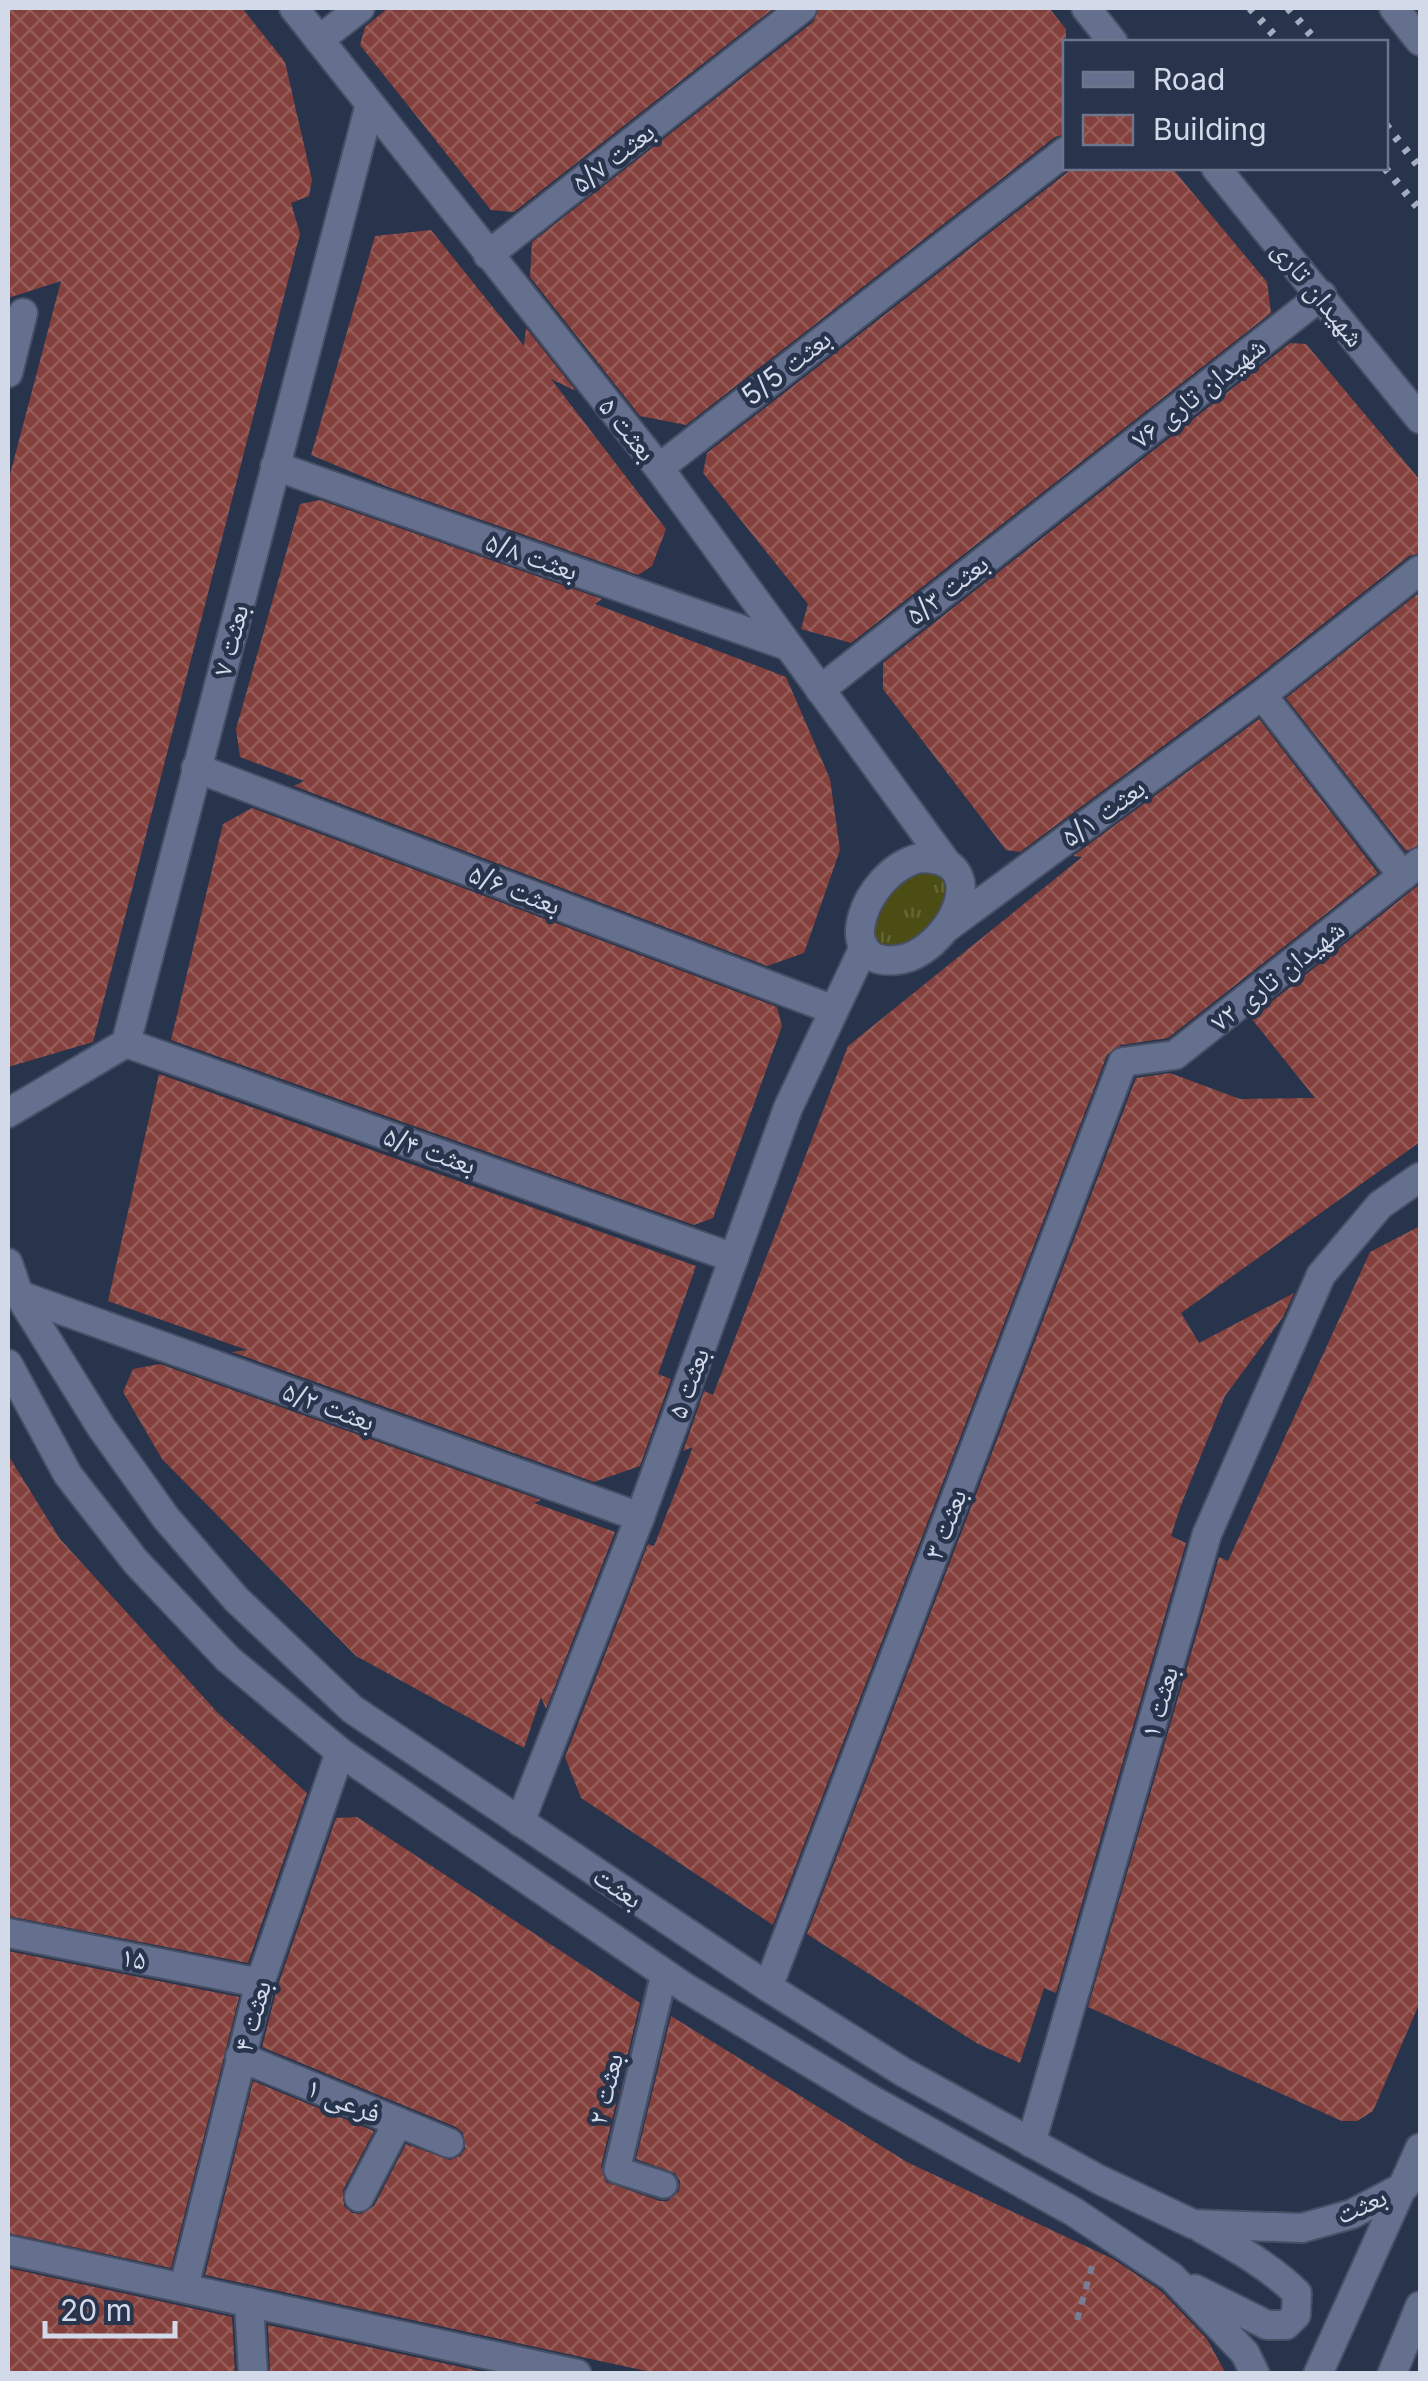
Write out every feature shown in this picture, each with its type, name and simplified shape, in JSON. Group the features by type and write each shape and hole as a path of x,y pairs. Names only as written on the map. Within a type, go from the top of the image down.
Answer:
{"street":[{"name":"بعثت ۵","path":"294,8 659,468 946,862"},
{"path":"320,40 360,8"},
{"name":"بعثت ۵/۷","path":"488,255 802,8"},
{"path":"1086,8 1111,40"},
{"path":"1394,8 1420,41"},
{"name":"بعثت ۷","path":"126,1043 370,104"},
{"name":"بعثت 5/5","path":"659,468 1063,152"},
{"name":"شهیدان تاری","path":"1218,170 1420,419"},
{"name":"شهیدان تاری ۷۶","path":"1075,488 1322,295"},
{"path":"8,373 24,313"},
{"name":"بعثت ۵/۸","path":"275,466 788,646"},
{"name":"بعثت ۵/۳","path":"820,690 1075,488"},
{"name":"بعثت ۵/۱","path":"945,929 1262,695 1420,570"},
{"path":"1262,695 1412,869"},
{"name":"بعثت ۵/۶","path":"196,768 834,1010"},
{"path":"919,858 946,862 956,870 961,890 957,909 945,929 928,946 897,960 876,958 864,948 862,914 888,873 919,858"},
{"name":"شهیدان تاری ۷۲","path":"1123,1062 1174,1055 1412,869"},
{"name":"بعثت ۵","path":"520,1822 640,1517 788,1108 864,948"},
{"path":"8,1113 126,1043"},
{"name":"بعثت ۵/۴","path":"126,1043 734,1258"},
{"name":"بعثت ۳","path":"768,1987 1123,1062"},
{"name":"بعثت ۱","path":"1032,2143 1206,1534 1321,1274 1380,1205 1420,1177"},
{"name":"بعثت","path":"8,1264 19,1296 56,1360 166,1518 236,1600 352,1709 768,1987 903,2072 1098,2179 1193,2224 1302,2228 1352,2214 1405,2186"},
{"name":"بعثت ۵/۲","path":"19,1296 640,1517"},
{"name":"بعثت","path":"8,1364 68,1474 136,1562 228,1659 340,1752 664,1974 870,2099 1102,2230 1172,2277 1245,2353 1254,2374"},
{"name":"بعثت ۴","path":"184,2287 260,1982 340,1752"},
{"name":"۱۵","path":"8,1933 260,1982"},
{"name":"فرعی ۱","path":"240,2057 449,2143"},
{"path":"359,2197 398,2122"},
{"path":"1318,2374 1420,2148"},
{"path":"1172,2277 1268,2326 1286,2325 1296,2315 1296,2293 1282,2279 1254,2258 1193,2224"},
{"path":"8,2250 577,2374"},
{"path":"249,2302 253,2374"},
{"path":"1392,2374 1420,2306"}],"lane":[{"name":"بعثت ۲","path":"664,1974 617,2170 664,2185"}],"path":[{"path":"1078,2320 1102,2230"}],"green space":[{"path":"930,864 955,893 918,948 874,947 872,914 881,893"}],"building":[{"path":"8,8 242,8 285,62 312,180 309,196 291,203 300,234 93,1042 8,1067 8,482 61,281 8,298"},
{"path":"388,8 774,8 514,212 491,210 360,45 365,27"},
{"path":"819,8 1049,8 1066,29 1063,135 1055,137 686,425 640,416 530,277 532,242 813,22"},
{"path":"1070,170 1174,170 1267,282 1271,313 851,643 801,629 808,604 703,473 707,453"},
{"path":"431,230 524,346 526,328 576,391 551,379 666,529 652,566 638,575 388,487 311,455 375,236"},
{"path":"1290,343 1306,344 1420,480 1420,553 1409,556 1251,681 1020,852 1006,850 883,689 883,663"},
{"path":"320,500 602,599 595,604 786,677 830,779 840,850 804,953 767,966 294,786 304,781 240,757 236,729 300,504"},
{"path":"1420,592 1420,845 1406,851 1286,698"},
{"path":"1259,719 1378,873 1168,1038 1121,1045 1107,1055 773,1925 581,1798 565,1757 648,1544 654,1546 693,1447 683,1451 704,1391 713,1395 848,1046 1082,857 1073,856"},
{"path":"252,808 777,1007 782,1026 713,1218 694,1225 171,1040 223,824"},
{"path":"1420,884 1420,1142 1181,1313 1199,1343 1294,1293 1283,1317 1225,1396 1181,1505 1171,1536 1186,1543 1056,1993 1044,1988 1020,2063 978,2044 807,1934 1136,1078 1170,1073 1240,1099 1315,1098 1251,1018"},
{"path":"159,1074 696,1266 658,1374 671,1379 640,1466 594,1482 232,1352 247,1350 108,1301"},
{"path":"1420,1226 1420,2002 1373,2111 1357,2121 1342,2121 1088,2007 1219,1557 1228,1561 1370,1252"},
{"path":"160,1364 541,1500 534,1503 615,1532 546,1709 541,1697 524,1748 356,1656 162,1459 123,1392 133,1369"},
{"path":"8,1455 60,1539 218,1713 307,1793 248,1963 8,1916"},
{"path":"357,1817 640,2003 601,2166 606,2182 660,2201 668,2201 679,2191 680,2181 675,2173 636,2159 671,2016 907,2162 1113,2259 1161,2291 1207,2339 1226,2374 660,2374 205,2275 253,2081 374,2131 343,2190 344,2206 352,2213 361,2214 374,2206 406,2144 450,2160 465,2149 463,2133 456,2127 262,2047 277,1988 336,1818"},
{"path":"8,1951 239,1997 171,2268 8,2233"},
{"path":"8,2268 232,2317 235,2374 8,2374"},
{"path":"268,2325 493,2374 270,2374"}],"railway":[{"path":"1250,8 1278,40"},
{"path":"1288,8 1315,40"},
{"path":"1388,128 1420,168"},
{"path":"1387,170 1420,210"}]}
